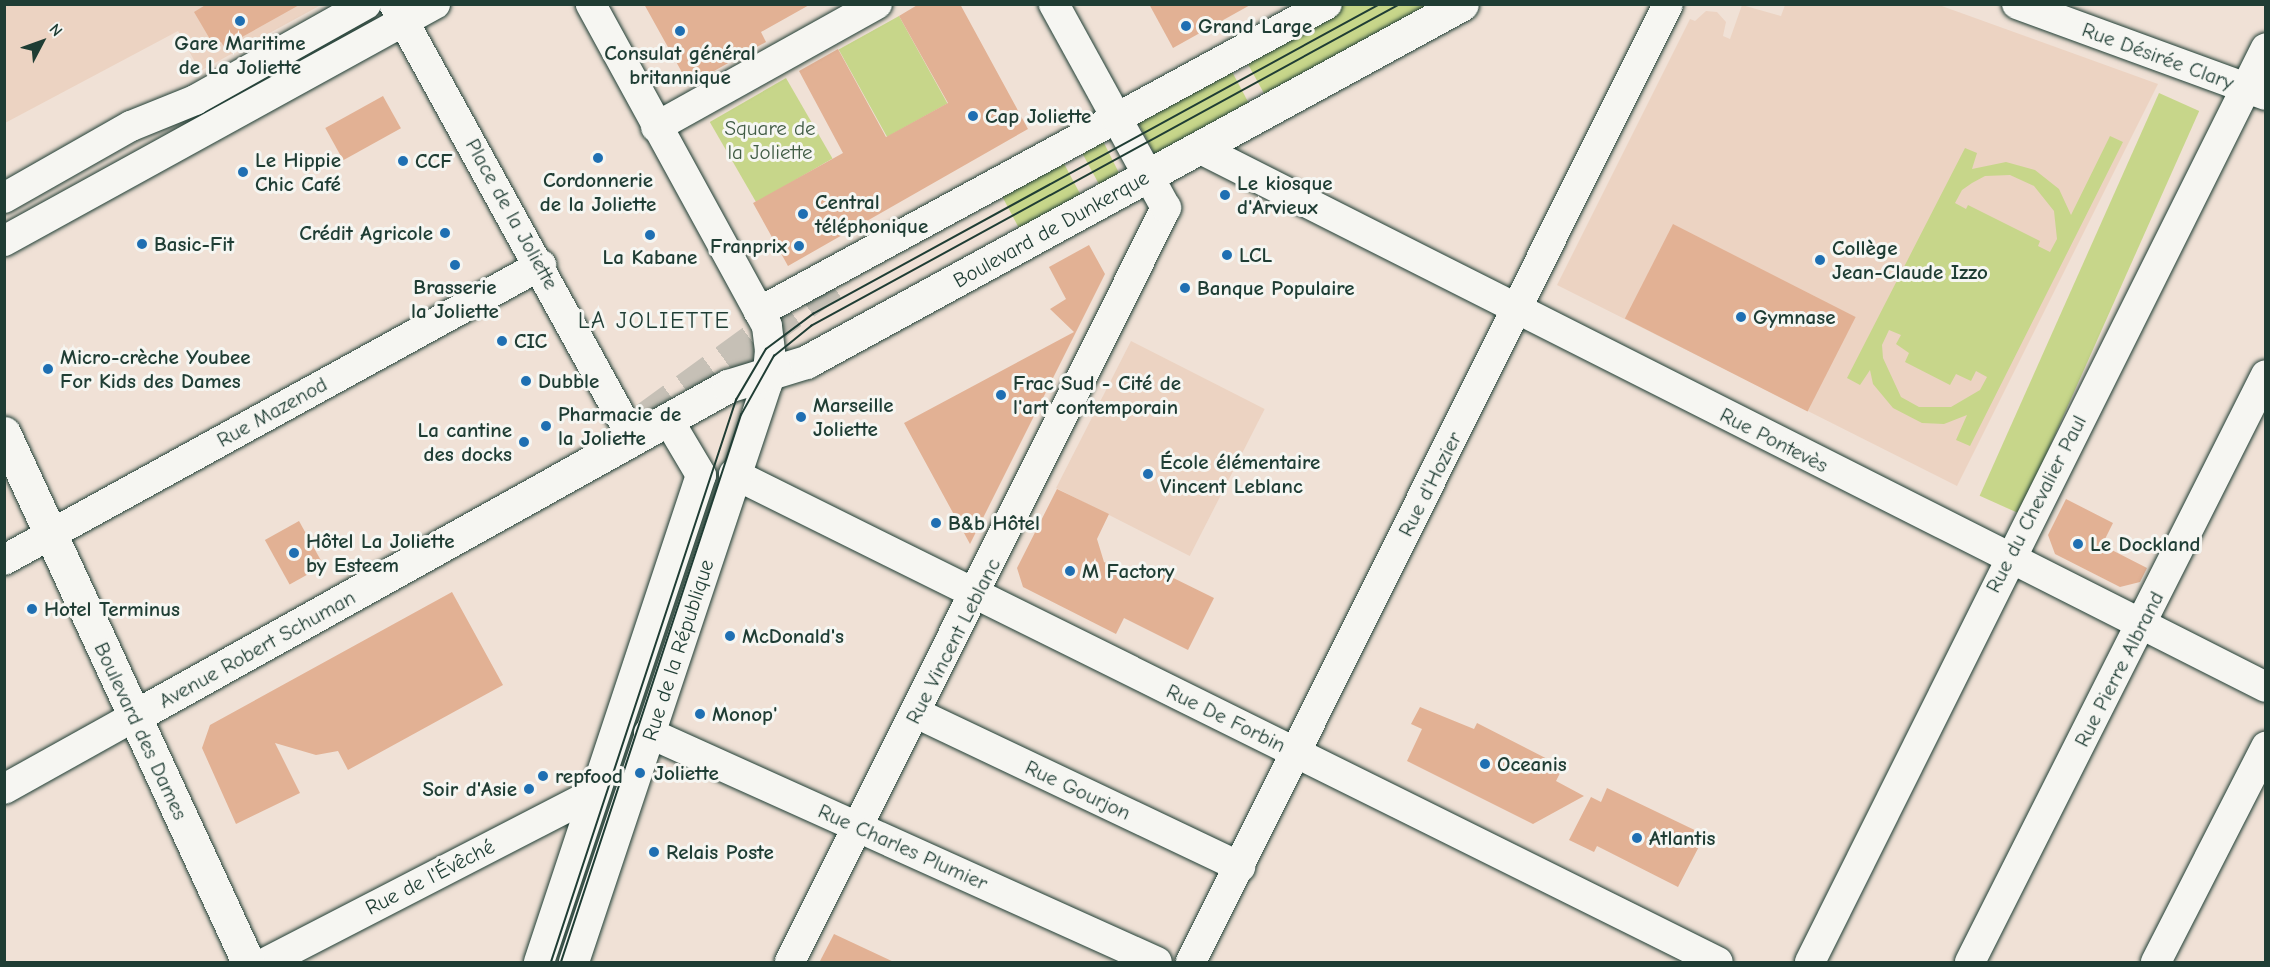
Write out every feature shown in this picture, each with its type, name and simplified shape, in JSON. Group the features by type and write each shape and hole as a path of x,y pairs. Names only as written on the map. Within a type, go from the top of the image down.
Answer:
{"main road":[{"name":"Boulevard de Dunkerque","path":"634,440 739,381 806,362 1462,4"},
{"name":"Boulevard des Dames","path":"4,433 48,536 135,716 248,963"},
{"name":"Avenue Robert Schuman","path":"135,716 634,440"}],"street":[{"path":"4,198 131,126 195,100 366,4"},
{"path":"4,241 399,13 435,4"},
{"path":"591,4 759,312 770,339 769,372"},
{"path":"657,127 877,4"},
{"path":"1054,4 1149,176"},
{"path":"759,312 1327,4"},
{"name":"Rue d'Hozier","path":"1191,963 1668,4"},
{"name":"Rue Désirée Clary","path":"2017,4 2255,91"},
{"name":"Place de la Joliette","path":"399,13 541,265 634,440"},
{"name":"Rue du Chevalier Paul","path":"1810,963 2009,558 2255,91 2265,48"},
{"name":"Rue Pontevès","path":"1199,148 1516,311 2265,687"},
{"name":"Rue Vincent Leblanc","path":"790,963 977,595 1166,208 1149,176"},
{"name":"Rue Mazenod","path":"4,561 541,265"},
{"name":"Rue de la République","path":"574,963 769,372"},
{"name":"Rue Pierre Albrand","path":"1970,963 2142,625 2265,375"},
{"name":"Rue de la République","path":"539,963 701,475 669,421"},
{"name":"Rue De Forbin","path":"734,474 1718,963"},
{"name":"Rue Gourjon","path":"916,713 1240,867"},
{"name":"Avenue Robert Schuman","path":"4,789 135,716"},
{"name":"Rue Charles Plumier","path":"650,733 1156,963"},
{"path":"2156,963 2265,747"},
{"name":"Rue de l'Évêché","path":"267,963 594,793"}],"shaded area":[{"path":"5,5 321,5 200,71 178,31 5,123"},
{"name":"Collège Jean-Claude Izzo","path":"1742,5 1781,16 1785,5 1939,5 2158,84 1957,486 1557,285 1690,19 1695,21 1706,11 1717,12 1726,22 1723,36 1730,39"},
{"name":"École élémentaire Vincent Leblanc","path":"1131,341 1265,409 1190,556 1056,488"}],"green space":[{"path":"1342,5 1436,5 1266,97 1244,57"},
{"path":"899,16 947,103 887,137 839,49"},
{"path":"1229,66 1250,106 1156,156 1135,116"},
{"name":"Square de la Joliette","path":"786,78 832,159 756,203 710,122"},
{"path":"2159,93 2199,111 2020,514 1980,496"},
{"path":"2110,136 2123,142 1970,446 1956,440 1967,415 1944,424 1922,423 1893,408 1873,384 1870,370 1860,385 1847,378 1965,148 1977,153 1972,169 2006,162 2035,170 2059,189 2071,215","holes":["2010,175 2034,186 2054,211 2057,239 2050,252 2038,246 2040,241 1968,205 1966,209 1955,203 1962,190 1985,176","1889,330 1901,335 1896,344 1909,353 1905,362 1950,385 1956,374 1971,381 1976,371 1987,377 1980,390 1951,407 1919,407 1901,397 1883,358 1882,345"]},
{"path":"1102,139 1120,175 1101,188 1080,149"},
{"path":"1061,158 1082,197 1020,230 999,191"}],"building":[{"name":"Gare Maritime de La Joliette","path":"207,4 301,4 224,47 221,42 214,46 194,12"},
{"path":"644,4 811,4 761,32 766,42 689,85"},
{"name":"Cap Joliette","path":"919,4 960,4 1028,129 788,266 753,203 843,153 799,71 838,49 886,137 948,103 899,16"},
{"name":"Grand Large","path":"1149,4 1252,4 1173,48"},
{"path":"383,96 401,128 343,160 325,128"},
{"name":"Gymnase","path":"1673,224 1856,317 1808,412 1625,318"},
{"name":"Frac Sud - Cité de l'art contemporain","path":"1089,245 1105,274 970,544 904,423 1074,332 1050,309 1066,299 1049,267"},
{"name":"M Factory","path":"1057,489 1109,514 1097,539 1104,562 1142,581 1149,566 1214,598 1188,650 1124,618 1116,634 1023,587 1017,568"},
{"name":"Le Dockland","path":"2066,499 2113,523 2102,545 2147,568 2140,582 2120,587 2055,554 2048,535"},
{"name":"Hôtel La Joliette by Esteem","path":"299,521 324,566 290,585 265,540"},
{"path":"452,592 503,685 348,770 338,751 316,755 275,743 300,793 236,824 202,748 210,725"},
{"name":"Oceanis","path":"1420,707 1474,729 1477,723 1563,767 1556,781 1584,796 1533,824 1407,761 1422,729 1411,724"},
{"name":"Atlantis","path":"1607,788 1705,835 1678,887 1597,846 1594,852 1569,840 1591,797 1601,802"},
{"path":"834,934 896,963 819,963"}],"tunnel":[{"path":"646,418 833,282"}],"tram line":[{"path":"551,962 736,400 766,349 813,314 1380,4"},
{"path":"561,962 741,415 774,356 811,326 1400,4"}],"place":[{"name":"Gare Maritime de La Joliette","path":"240,21"},
{"name":"Grand Large","path":"1186,26"},
{"name":"Consulat général britannique","path":"680,31"},
{"name":"Cap Joliette","path":"973,116"},
{"name":"Cordonnerie de la Joliette","path":"598,158"},
{"name":"CCF","path":"403,161"},
{"name":"Le Hippie Chic Café","path":"243,172"},
{"name":"Le kiosque d'Arvieux","path":"1225,195"},
{"name":"Central téléphonique","path":"803,214"},
{"name":"Crédit Agricole","path":"445,233"},
{"name":"La Kabane","path":"650,235"},
{"name":"Basic-Fit","path":"142,244"},
{"name":"Franprix","path":"799,246"},
{"name":"LCL","path":"1227,255"},
{"name":"Collège Jean-Claude Izzo","path":"1820,260"},
{"name":"Brasserie la Joliette","path":"455,265"},
{"name":"Banque Populaire","path":"1185,288"},
{"name":"Gymnase","path":"1741,317"},
{"name":"CIC","path":"502,341"},
{"name":"Micro-crèche Youbee For Kids des Dames","path":"48,369"},
{"name":"Dubble","path":"526,381"},
{"name":"Frac Sud - Cité de l'art contemporain","path":"1001,395"},
{"name":"Marseille Joliette","path":"801,417"},
{"name":"Pharmacie de la Joliette","path":"546,426"},
{"name":"La cantine des docks","path":"524,442"},
{"name":"École élémentaire Vincent Leblanc","path":"1148,474"},
{"name":"B&b Hôtel","path":"936,523"},
{"name":"Le Dockland","path":"2078,544"},
{"name":"Hôtel La Joliette by Esteem","path":"294,553"},
{"name":"M Factory","path":"1070,571"},
{"name":"Hotel Terminus","path":"32,609"},
{"name":"McDonald's","path":"730,636"},
{"name":"Monop'","path":"700,714"},
{"name":"Oceanis","path":"1485,764"},
{"name":"Joliette","path":"640,773"},
{"name":"repfood","path":"543,776"},
{"name":"Soir d'Asie","path":"529,789"},
{"name":"Atlantis","path":"1637,838"},
{"name":"Relais Poste","path":"654,852"}],"district":[{"name":"LA JOLIETTE","path":"654,321"}]}
